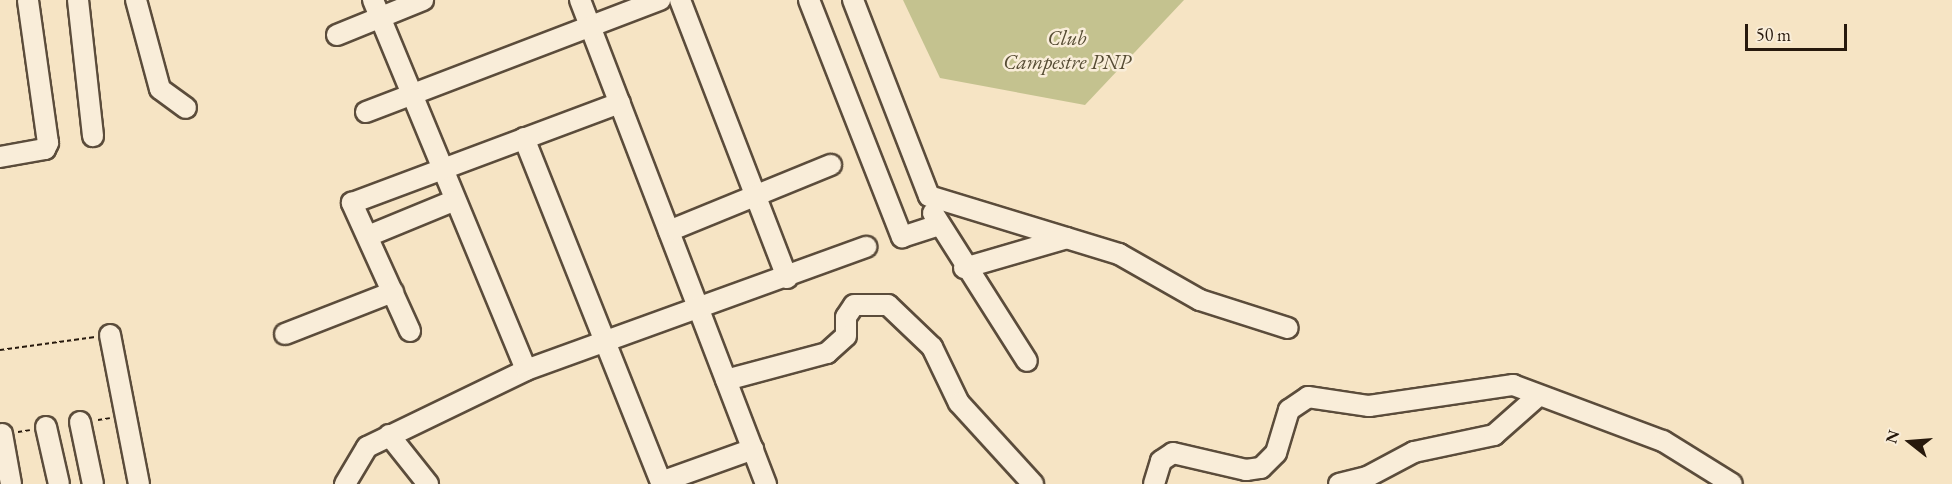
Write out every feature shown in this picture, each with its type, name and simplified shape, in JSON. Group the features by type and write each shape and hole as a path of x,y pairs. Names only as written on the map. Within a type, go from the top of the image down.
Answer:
{"street":[{"path":"0,156 45,149 48,143 28,0"},
{"path":"78,0 93,136"},
{"path":"136,0 160,88 186,108"},
{"path":"337,35 376,9 423,0"},
{"path":"580,0 766,484"},
{"path":"366,112 660,0"},
{"path":"680,0 788,278"},
{"path":"809,0 902,237 936,226"},
{"path":"853,0 929,196 936,226 1027,361"},
{"path":"376,9 439,169 526,370"},
{"path":"410,332 352,203 620,103"},
{"path":"524,138 602,342 662,483 753,449"},
{"path":"669,231 831,165"},
{"path":"929,196 1119,254 1200,300 1288,328"},
{"path":"368,236 453,201"},
{"path":"964,268 1067,238"},
{"path":"345,484 362,451 389,435 526,370 788,278 866,247"},
{"path":"285,334 393,292"},
{"path":"726,380 827,353 846,336 846,317 854,305 888,305 932,347 959,403 1034,484"},
{"path":"110,335 139,484"},
{"path":"1154,484 1161,461 1173,453 1246,470 1261,468 1276,453 1289,410 1308,397 1370,406 1513,385 1537,397 1663,441 1707,478 1732,484"},
{"path":"1339,484 1367,477 1414,452 1494,435 1537,397"},
{"path":"80,422 93,484"},
{"path":"46,427 59,484"},
{"path":"2,434 11,484"},
{"path":"389,435 428,484"}],"path":[{"path":"0,351 110,335"}],"green space":[{"name":"Club Campestre PNP","path":"903,0 1184,0 1085,105 940,78"}]}
